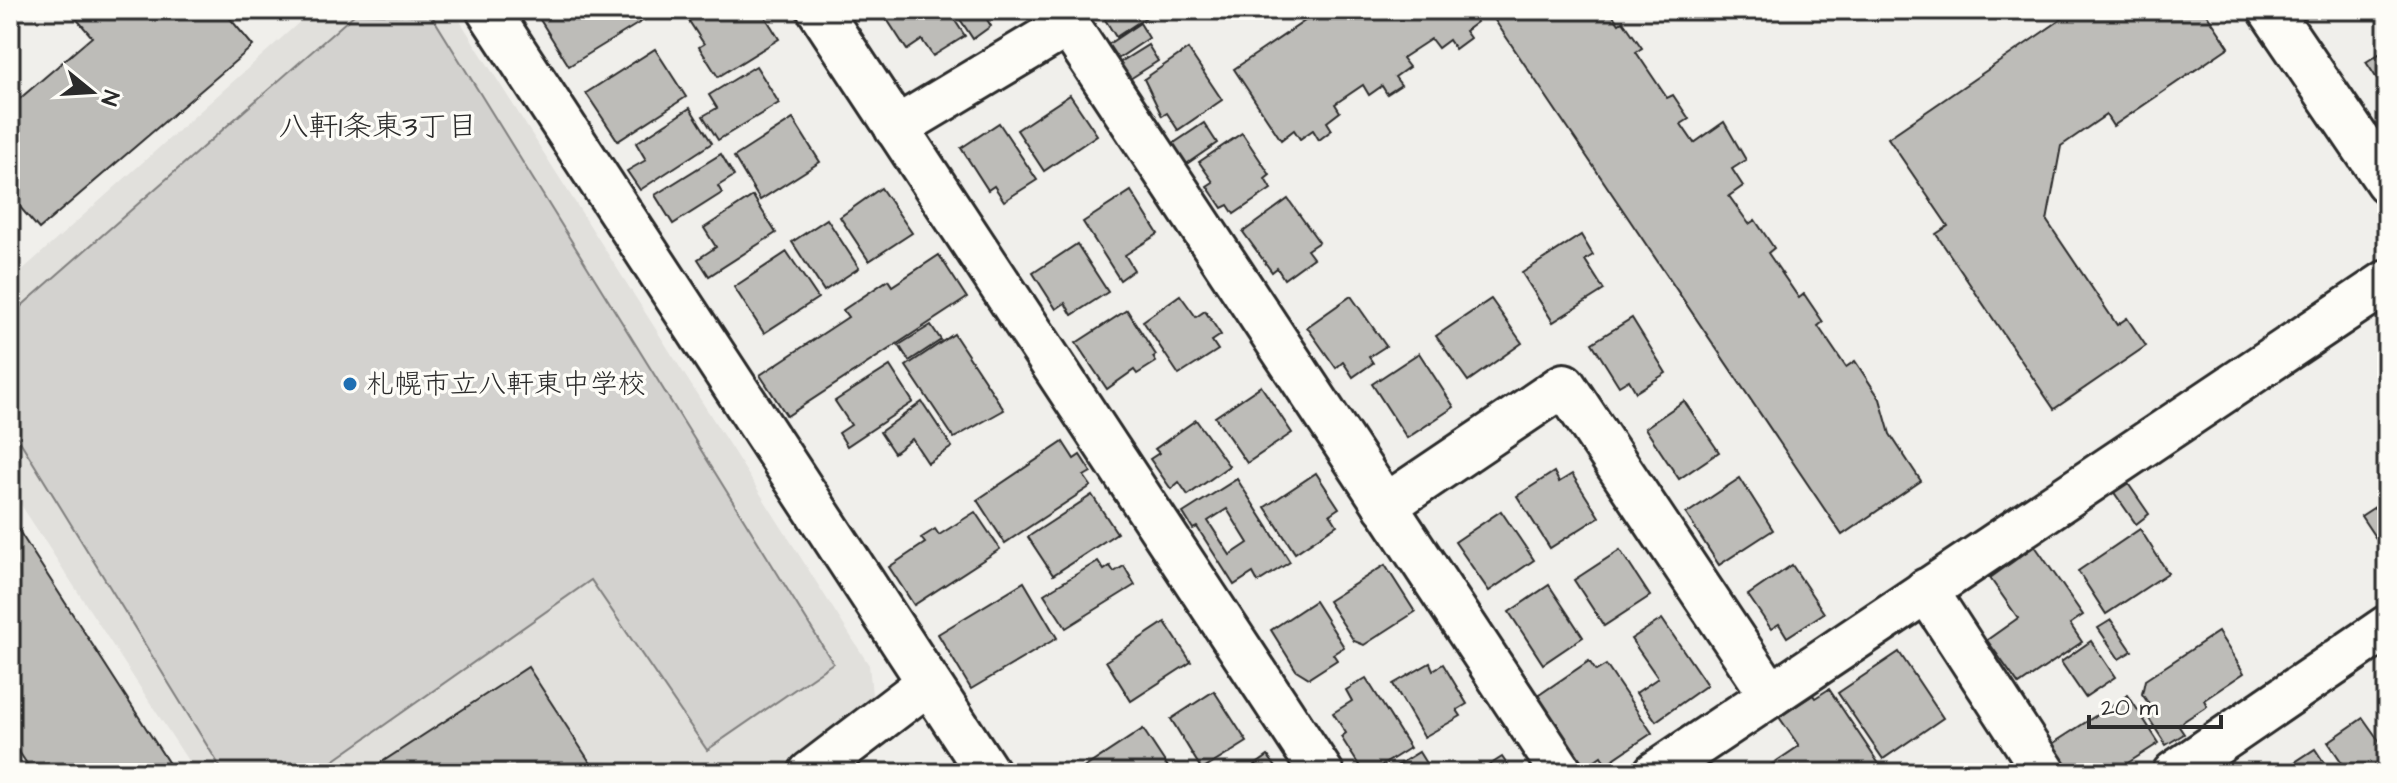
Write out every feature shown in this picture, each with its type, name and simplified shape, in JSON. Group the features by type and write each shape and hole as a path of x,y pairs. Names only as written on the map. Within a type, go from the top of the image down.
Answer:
{"street":[{"path":"488,10 988,773"},
{"path":"819,10 1322,773"},
{"path":"2287,16 2387,182"},
{"path":"896,128 1068,25 1562,773"},
{"path":"1655,773 2387,282"},
{"path":"1385,506 1564,385 1771,695"},
{"path":"1926,590 2045,773"},
{"path":"2174,773 2387,627"},
{"path":"810,773 928,683"}],"shaded area":[{"name":"札幌市立八軒東中学校","path":"313,10 453,10 869,665 873,704 770,773 196,773 10,488 10,281"},
{"name":"札幌市立八軒東中学校","path":"356,13 432,16 833,663 707,750 591,580 316,773 224,773 10,425 10,316"}],"building":[{"path":"69,10 223,10 253,46 39,229 13,199 10,201 10,107 92,37"},
{"path":"553,10 638,10 644,20 569,66 539,18"},
{"path":"706,10 761,10 779,39 718,77 699,47 704,44 689,21"},
{"path":"881,10 948,10 965,36 933,56 922,40 907,50"},
{"path":"954,10 981,10 991,26 973,39"},
{"path":"1099,10 1157,10 1116,37"},
{"path":"1321,10 1471,10 1477,22 1465,31 1470,38 1455,49 1449,40 1438,48 1431,39 1402,58 1409,67 1395,77 1401,85 1387,94 1382,86 1369,95 1363,85 1335,104 1340,112 1327,122 1332,130 1319,140 1313,130 1300,139 1294,130 1281,140 1234,69"},
{"path":"1488,10 1609,10 1619,24 1623,21 1642,48 1636,52 1667,98 1673,95 1689,119 1681,124 1694,143 1724,122 1746,160 1732,169 1743,186 1729,196 1749,224 1755,220 1774,248 1768,253 1799,298 1804,294 1823,322 1818,326 1846,367 1855,361 1880,399 1890,434 1921,481 1842,535"},
{"path":"2075,10 2204,10 2229,47 2113,126 2106,115 2061,146 2047,221 2117,325 2127,318 2146,346 2054,409 1936,234 1948,226 1888,138"},
{"path":"1140,23 1149,38 1116,60 1107,45"},
{"path":"1148,45 1158,61 1130,79 1119,63"},
{"path":"655,49 686,97 618,141 586,93"},
{"path":"1188,49 1222,100 1178,130 1167,113 1162,116 1144,79"},
{"path":"2387,49 2387,94 2366,62"},
{"path":"756,66 779,103 718,140 703,116 717,108 709,95"},
{"path":"1070,95 1097,135 1044,171 1017,130"},
{"path":"690,108 712,143 640,190 627,171 646,160 636,143"},
{"path":"793,119 820,162 760,200 734,157"},
{"path":"999,123 1037,180 1004,201 994,186 988,190 961,148"},
{"path":"1204,123 1217,143 1185,165 1171,145"},
{"path":"1242,133 1270,175 1265,179 1271,189 1234,214 1228,205 1222,208 1207,186 1213,182 1199,162"},
{"path":"721,154 734,176 718,186 722,193 673,224 655,195"},
{"path":"881,188 912,233 869,261 840,217"},
{"path":"1131,191 1158,234 1125,255 1134,270 1120,280 1083,222"},
{"path":"753,196 776,233 709,276 698,259 716,247 704,228"},
{"path":"1288,199 1319,242 1307,250 1313,258 1284,279 1277,268 1272,272 1243,232"},
{"path":"827,219 859,268 824,291 792,242"},
{"path":"1581,235 1593,255 1585,260 1604,290 1553,322 1522,273"},
{"path":"1077,244 1108,292 1072,315 1065,303 1056,309 1033,273"},
{"path":"787,252 818,298 764,333 734,287"},
{"path":"939,255 967,298 787,416 760,375 848,317 843,310 888,280 892,286"},
{"path":"1180,295 1196,317 1205,311 1221,335 1212,341 1218,350 1179,375 1143,321"},
{"path":"1351,296 1386,346 1369,357 1373,363 1353,377 1343,362 1336,368 1307,327"},
{"path":"1491,299 1522,343 1468,381 1436,336"},
{"path":"1127,310 1156,355 1153,357 1156,362 1137,374 1134,370 1107,389 1076,343"},
{"path":"1632,318 1666,373 1636,392 1629,380 1619,386 1592,343"},
{"path":"931,325 941,340 909,361 899,345"},
{"path":"954,334 1004,410 954,438 906,366"},
{"path":"1419,353 1454,407 1407,438 1372,384"},
{"path":"890,366 913,402 847,446 839,433 851,425 835,401"},
{"path":"1261,386 1292,433 1247,463 1215,417"},
{"path":"1684,401 1719,452 1679,479 1645,428"},
{"path":"922,402 952,447 928,463 912,439 894,453 880,432"},
{"path":"1196,420 1229,466 1188,495 1179,482 1171,489 1150,459 1159,453 1155,449"},
{"path":"1063,442 1074,459 1080,455 1091,472 1084,476 1091,486 1005,543 977,500"},
{"path":"1554,472 1559,482 1572,474 1599,517 1550,548 1517,496"},
{"path":"1316,473 1339,508 1330,514 1337,525 1295,553 1265,507"},
{"path":"1740,478 1773,530 1719,565 1686,514"},
{"path":"1237,479 1290,562 1258,582 1253,573 1234,585 1197,527 1193,529 1183,513","holes":["1227,509 1248,543 1230,555 1208,521"]},
{"path":"2127,482 2149,514 2136,524 2113,491"},
{"path":"1092,495 1117,533 1053,575 1028,537"},
{"path":"2387,499 2387,555 2361,516"},
{"path":"1501,511 1534,560 1489,591 1455,542"},
{"path":"975,512 1000,549 914,605 889,567 925,543 921,538 935,529 939,535"},
{"path":"10,517 175,773 33,773 10,738"},
{"path":"2140,529 2168,573 2106,614 2078,571"},
{"path":"2035,546 2083,615 2070,624 2082,642 2019,685 1987,640 2018,618 1990,578"},
{"path":"1620,550 1650,596 1604,626 1574,580"},
{"path":"1098,561 1104,570 1110,566 1114,572 1124,566 1135,585 1066,628 1044,594"},
{"path":"1385,565 1415,612 1364,645 1354,641 1328,601"},
{"path":"1792,565 1824,613 1787,637 1779,624 1771,629 1748,595"},
{"path":"1024,582 1057,638 971,689 938,634"},
{"path":"1549,585 1583,637 1543,664 1509,612"},
{"path":"1315,601 1344,647 1333,654 1337,660 1309,678 1296,670 1271,630"},
{"path":"1662,619 1707,685 1656,721 1636,693 1658,678 1631,639"},
{"path":"2111,620 2132,651 2119,659 2098,628"},
{"path":"1165,622 1191,662 1131,701 1106,661"},
{"path":"2218,632 2244,673 2204,700 2207,706 2178,725 2184,734 2166,745 2148,717 2155,713 2142,694 2145,680"},
{"path":"2091,641 2115,677 2085,697 2061,662"},
{"path":"1899,652 1943,718 1883,759 1838,693"},
{"path":"1589,661 1596,671 1606,665 1652,733 1606,764 1601,756 1584,768 1536,697"},
{"path":"1430,663 1433,670 1443,664 1467,704 1457,710 1461,716 1424,737 1393,684"},
{"path":"528,667 597,773 365,773"},
{"path":"1366,678 1410,748 1370,773 1364,773 1341,737 1346,733 1333,713 1352,701 1346,690"},
{"path":"1829,689 1879,764 1865,773 1759,773 1799,746 1779,717 1813,695 1815,698"},
{"path":"1214,691 1247,742 1202,770 1171,719"},
{"path":"2128,695 2159,743 2112,773 2067,773 2049,746"},
{"path":"2363,718 2387,752 2387,773 2349,773 2328,742"},
{"path":"1143,729 1172,773 1076,773"},
{"path":"2315,749 2331,773 2280,772"},
{"path":"1419,752 1432,773 1385,773"},
{"path":"1268,756 1280,773 1244,773"},
{"path":"1502,757 1513,773 1477,773"}],"place":[{"name":"札幌市立八軒東中学校","path":"350,384"}],"district":[{"name":"八軒1条東3丁目","path":"378,127"}]}
